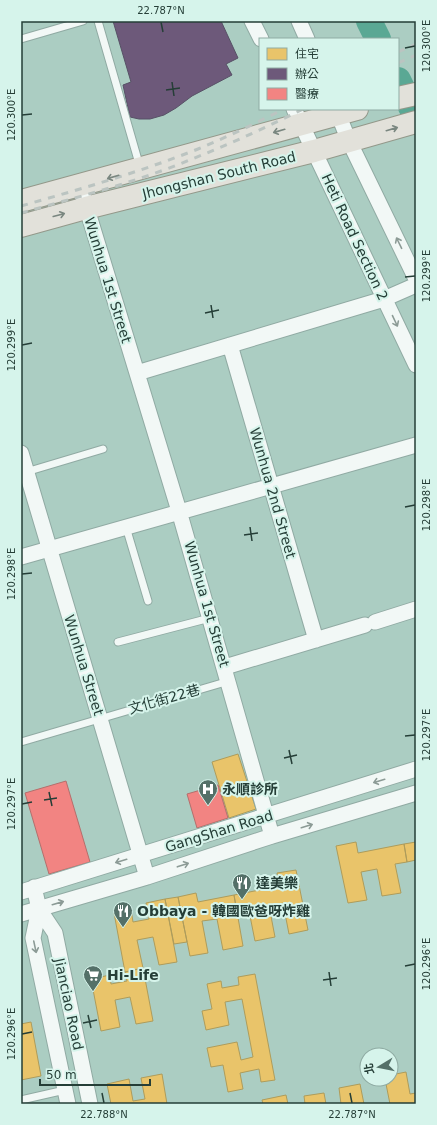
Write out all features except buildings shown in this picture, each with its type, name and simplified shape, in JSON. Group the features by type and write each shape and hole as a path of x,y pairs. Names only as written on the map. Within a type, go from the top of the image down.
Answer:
{"main road":[{"path":"399,98 416,94"},
{"name":"Jhongshan South Road","path":"21,201 140,169 298,117 344,111"},
{"name":"Jhongshan South Road","path":"21,226 86,208 314,151 416,122"}],"street":[{"path":"252,21 260,38"},
{"path":"299,21 307,38"},
{"path":"344,111 359,139 416,278"},
{"name":"Heti Road Section 2","path":"298,117 416,365"},
{"name":"Wunhua 1st Street","path":"80,186 180,511 272,836"},
{"path":"137,373 384,299 416,285"},
{"name":"Wunhua 2nd Street","path":"230,345 316,640"},
{"path":"21,557 416,445"},
{"name":"Wunhua Street","path":"21,454 147,877"},
{"path":"227,674 316,640 416,609"},
{"name":"GangShan Road","path":"28,890 416,769"},
{"name":"GangShan Road","path":"21,914 147,877 272,836 416,793"},
{"name":"Jianciao Road","path":"28,890 55,933 90,1104"},
{"name":"Jianciao Road","path":"39,909 33,938 66,1097"},
{"path":"55,1045 77,1041"}],"lane":[{"path":"21,39 83,21"},
{"path":"98,21 140,169"},
{"path":"26,472 103,449"},
{"path":"126,527 148,601"},
{"path":"118,642 210,618"},
{"name":"文化街22巷","path":"21,742 100,718 227,674"},
{"path":"21,1100 66,1097"}],"waterway":[{"path":"369,21 378,38"},
{"path":"399,82 416,117"}],"railway":[{"path":"399,52 416,44"},
{"path":"399,63 416,55"},
{"path":"21,206 110,180 198,149 282,110"},
{"path":"21,213 107,189 150,175 262,129 301,110"}],"place":[{"name":"永順診所","path":"208,806"},
{"name":"達美樂","path":"242,900"},
{"name":"Obbaya - 韓國歐爸呀炸雞","path":"123,928"},
{"name":"Hi-Life","path":"93,992"}]}
